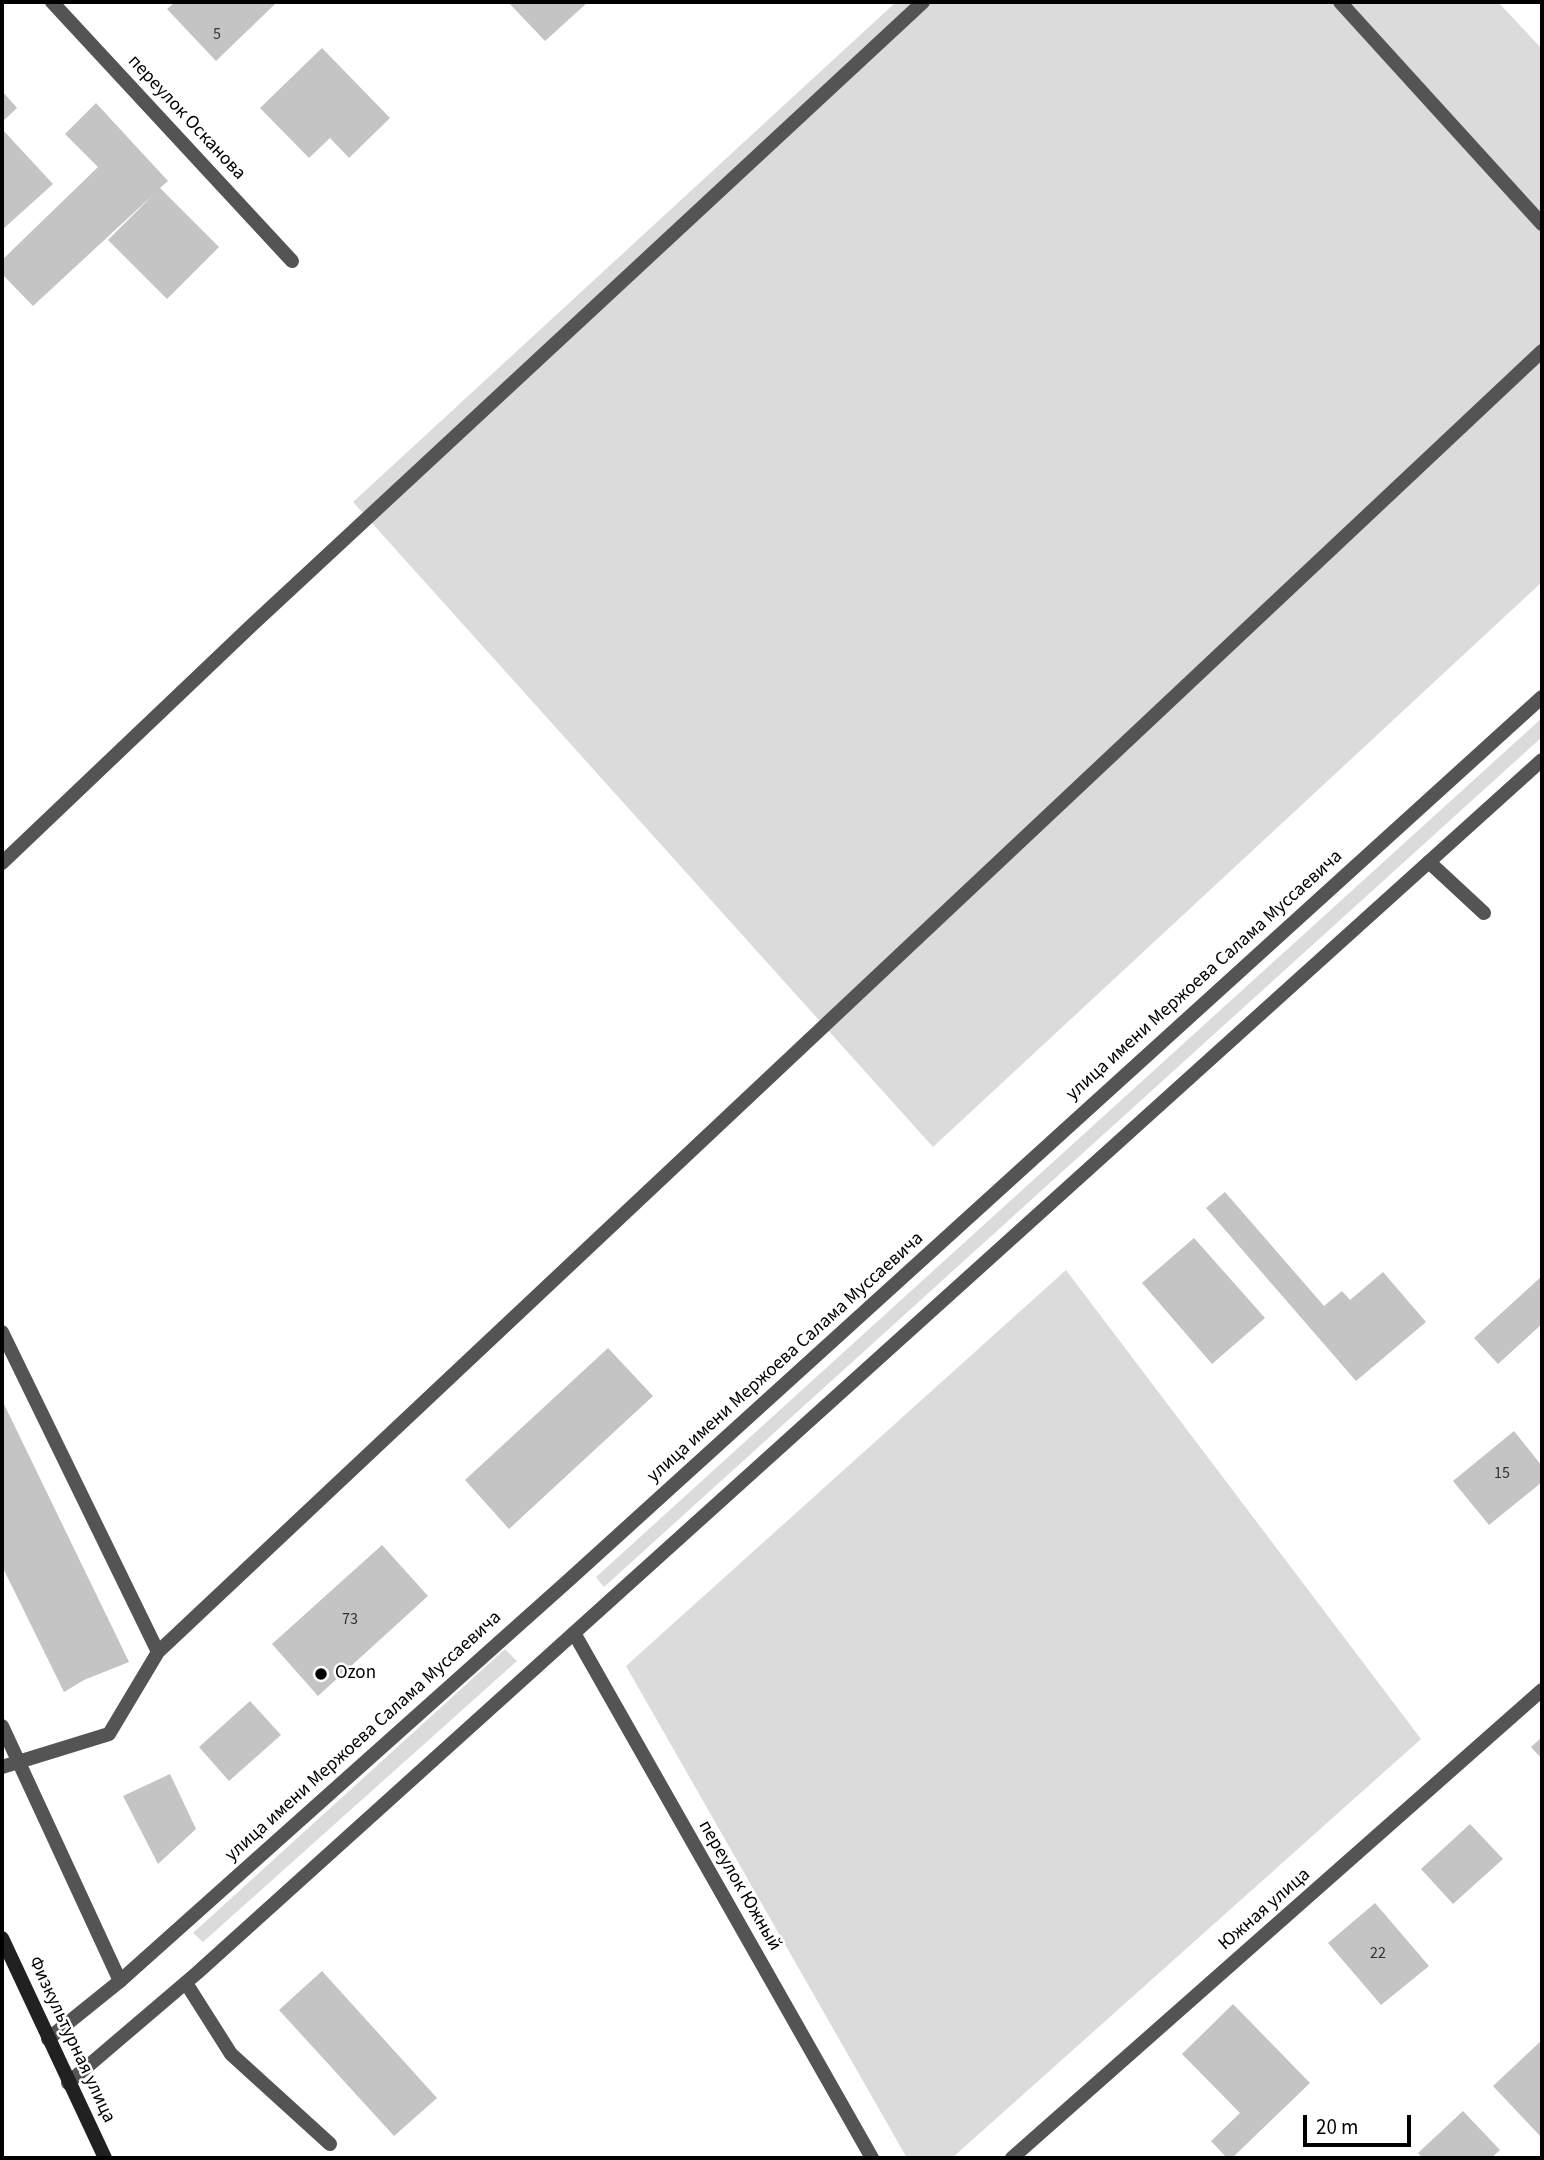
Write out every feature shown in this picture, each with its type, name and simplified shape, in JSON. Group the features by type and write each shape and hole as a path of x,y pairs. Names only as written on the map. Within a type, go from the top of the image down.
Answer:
{"main road":[{"name":"Физкультурная улица","path":"2,1938 105,2158"}],"street":[{"name":"переулок Осканова","path":"52,2 292,261"},
{"path":"2,863 252,625 923,2"},
{"path":"1340,2 1542,224"},
{"path":"2,1767 109,1734 158,1652 1542,351"},
{"name":"улица имени Мержоева Салама Муссаевича","path":"48,2039 120,1981 581,1570 1542,697"},
{"path":"68,2083 186,1983 1542,760"},
{"path":"1429,862 1483,913"},
{"path":"2,1332 158,1652"},
{"name":"переулок Южный","path":"574,1633 872,2158"},
{"name":"Южная улица","path":"1012,2158 1542,1690"},
{"path":"2,1726 120,1981"},
{"path":"186,1983 231,2054 330,2144"}],"shaded area":[{"path":"896,2 1498,2 1542,49 1542,582 933,1147 353,502"},
{"path":"1542,718 1542,737 604,1587 596,1577"},
{"path":"1066,1270 1421,1739 952,2158 907,2158 626,1666"},
{"path":"505,1649 517,1661 203,1942 193,1933"}],"building":[{"path":"175,2 275,4 216,61 167,9"},
{"path":"508,2 588,2 545,41"},
{"path":"322,48 390,118 349,158 330,138 309,158 260,108"},
{"path":"2,91 17,108 2,122"},
{"path":"96,103 168,181 160,188 219,247 167,299 108,240 154,194 33,306 2,274 2,260 98,167 65,134"},
{"path":"2,129 53,184 2,230"},
{"path":"1225,1192 1324,1306 1342,1291 1350,1300 1383,1272 1426,1322 1356,1381 1206,1208"},
{"path":"1194,1238 1265,1318 1212,1364 1142,1283"},
{"path":"1542,1276 1542,1324 1498,1364 1474,1338"},
{"path":"608,1348 653,1396 509,1529 465,1480"},
{"path":"2,1400 129,1662 84,1680 64,1692 2,1566"},
{"path":"1514,1431 1542,1466 1542,1482 1489,1525 1453,1481"},
{"path":"382,1545 428,1596 318,1696 272,1644"},
{"path":"250,1701 281,1735 229,1781 199,1747"},
{"path":"1542,1737 1542,1759 1531,1747"},
{"path":"170,1774 196,1829 158,1864 123,1796"},
{"path":"1470,1824 1503,1859 1453,1904 1421,1869"},
{"path":"1375,1903 1429,1966 1381,2005 1328,1943"},
{"path":"322,1971 437,2098 394,2136 279,2010"},
{"path":"1233,2004 1310,2083 1232,2158 1227,2158 1211,2141 1240,2113 1182,2054"},
{"path":"1542,2040 1542,2136 1541,2137 1493,2086"},
{"path":"1463,2111 1500,2150 1491,2158 1423,2158 1418,2153"}],"place":[{"name":"Ozon","path":"321,1674"}]}
